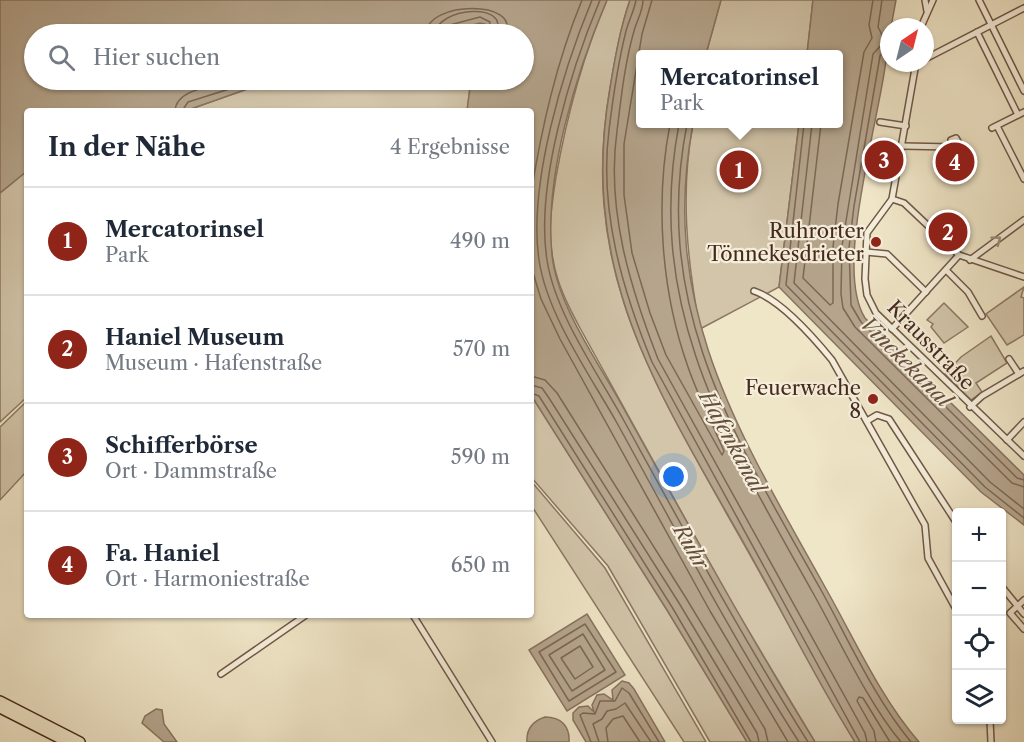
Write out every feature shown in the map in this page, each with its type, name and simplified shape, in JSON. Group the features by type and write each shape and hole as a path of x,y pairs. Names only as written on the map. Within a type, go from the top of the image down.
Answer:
{"highway":[{"path":"0,701 80,742"},
{"path":"0,708 67,742"}],"street":[{"path":"925,0 927,11"},
{"path":"924,18 933,0"},
{"path":"979,0 1024,91"},
{"path":"934,54 1024,8"},
{"path":"976,32 1021,113 994,127 1023,175"},
{"path":"915,72 891,202 904,203 959,255 1024,277"},
{"path":"880,122 906,126"},
{"path":"903,146 952,147"},
{"name":"Krausstraße","path":"891,202 867,233 867,295 876,313 970,407 1024,456"},
{"path":"970,260 1024,220"},
{"path":"866,252 887,254 926,292"},
{"path":"892,328 959,255"},
{"path":"946,270 962,285 982,316"},
{"path":"754,291 774,301 825,351 925,525 930,561 952,600"},
{"path":"970,407 1021,373 1009,359"},
{"path":"867,421 877,414 889,418 952,514"},
{"path":"1007,440 1024,422"},
{"path":"1006,593 1024,614"},
{"path":"1024,600 1010,613 1024,629"},
{"path":"221,674 302,618"},
{"path":"415,618 492,742"},
{"path":"990,724 991,742"}],"shaded area":[{"path":"607,0 630,0 610,88 603,152 604,210 613,265 629,317 649,368 674,419 855,742 815,742 730,600 580,328 560,286 550,239 556,177 576,87"},
{"path":"721,0 813,0 807,50 707,50"},
{"path":"244,90 470,90 467,108 194,108"},
{"path":"692,128 799,128 779,287 700,329 687,227 689,150"},
{"path":"24,173 24,400 0,422 0,193"},
{"path":"1024,287 1021,297 1024,298 1024,335 1007,345 986,314"},
{"path":"944,303 968,327 944,343 931,327 933,324 927,320"},
{"path":"991,336 1007,363 976,383 982,392 971,400 945,374 961,357"},
{"path":"534,400 667,610 747,742 710,742 608,566 534,480"},
{"path":"24,404 24,474 0,500 0,427"},
{"path":"534,485 605,568 706,742 684,742 534,510"}],"water":[{"name":"Ruhr","path":"0,0 607,0 574,92 558,159 551,224 552,255 556,274 562,295 581,335 742,619 815,742 747,742 667,610 534,400 534,108 467,108 470,90 534,90 534,24 24,24 24,90 244,90 194,108 24,108 24,173 0,193"},
{"name":"Hafenkanal","path":"630,0 721,0 707,50 636,50 636,128 693,128 685,190 687,252 697,311 714,367 737,422 793,531 868,667 892,706 919,742 855,742 826,694 683,435 656,382 633,328 616,273 605,216 603,154 610,88"},
{"name":"Vinckekanal","path":"813,0 896,0 893,18 880,18 880,72 884,72 857,220 854,259 856,292 865,318 1024,475 1024,525 1006,511 1006,508 1002,508 981,492 779,287 799,128 843,128 843,50 807,50"},
{"path":"587,614 625,675 567,711 529,650"},
{"path":"622,681 629,683 634,689 665,742 586,742 573,720 573,713 579,707 588,706 594,712 592,705 597,695 604,694 613,700 612,690"},
{"path":"156,709 162,710 164,724 177,742 164,742 142,723 145,716"},
{"path":"545,717 556,719 566,727 569,742 527,742 531,726"}],"place":[{"name":"Schifferbörse","path":"884,160"},
{"name":"Fa. Haniel","path":"955,162"},
{"name":"Mercatorinsel","path":"739,170"},
{"name":"Haniel Museum","path":"948,232"},
{"name":"Ruhrorter Tönnekesdrieter","path":"876,242"},
{"name":"Feuerwache 8","path":"873,399"}]}
